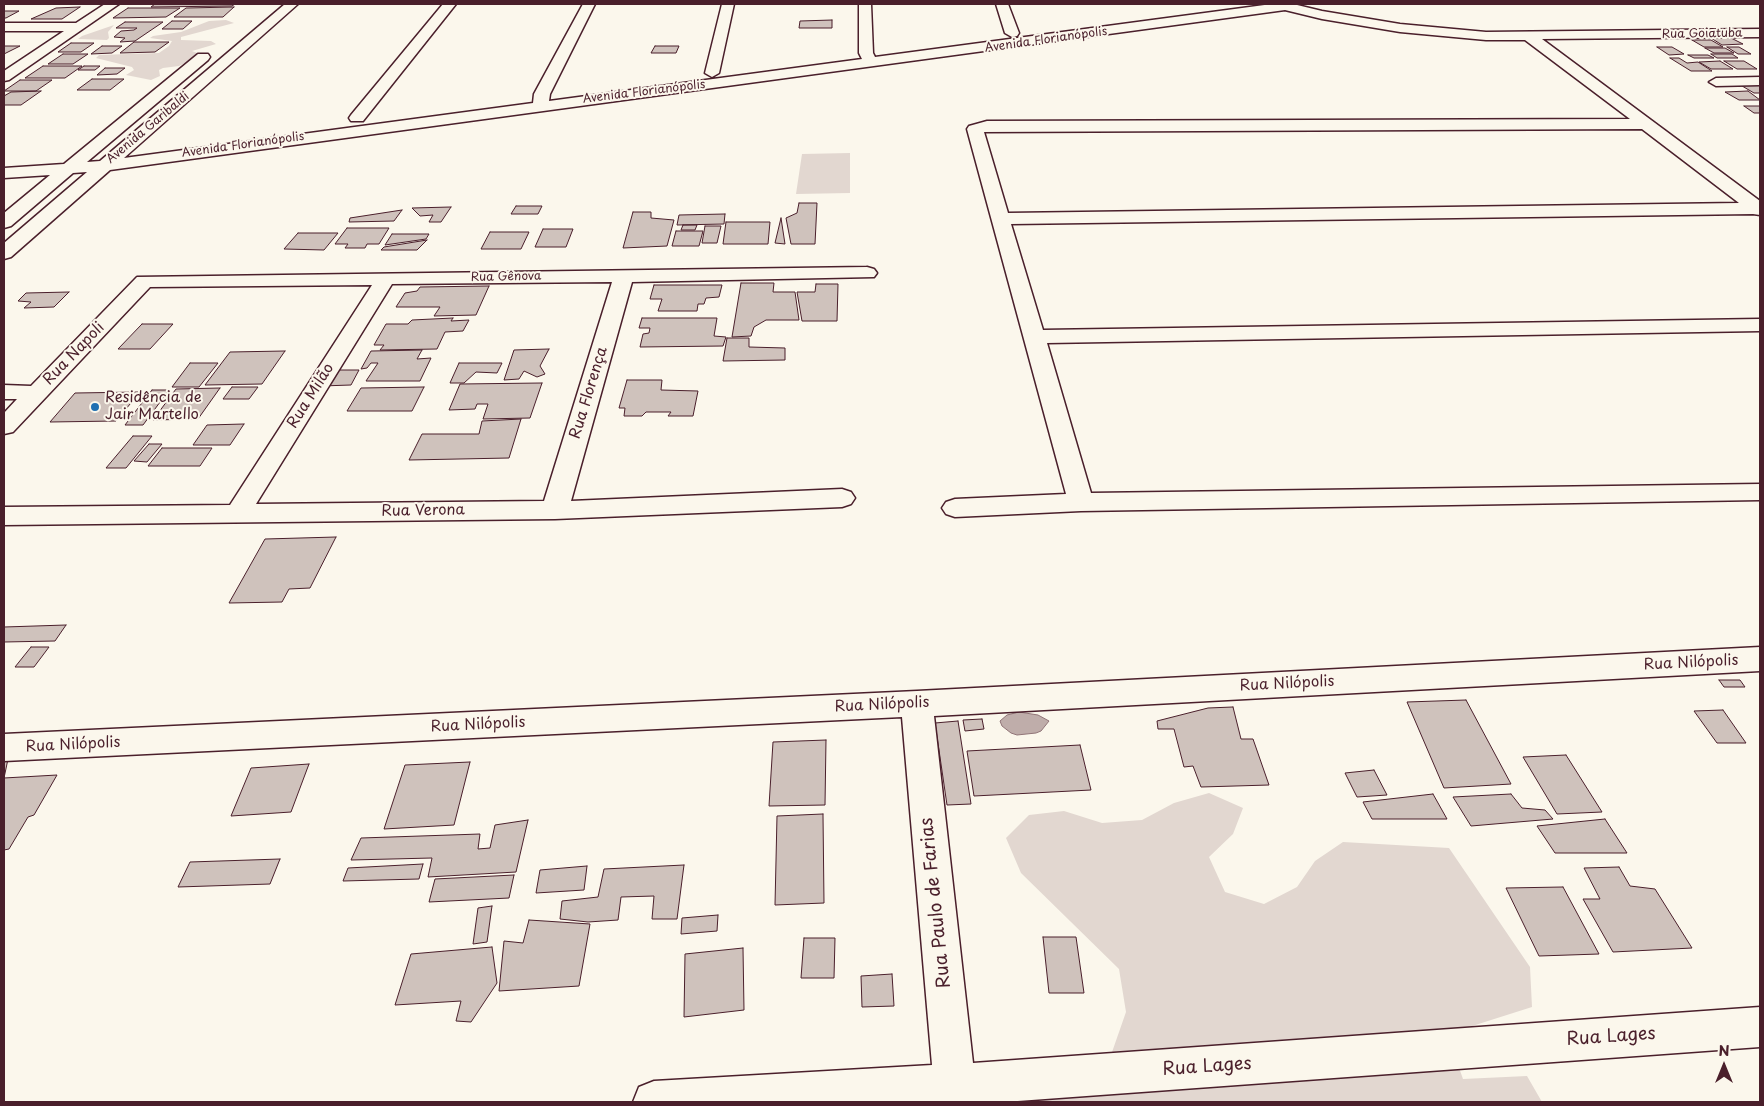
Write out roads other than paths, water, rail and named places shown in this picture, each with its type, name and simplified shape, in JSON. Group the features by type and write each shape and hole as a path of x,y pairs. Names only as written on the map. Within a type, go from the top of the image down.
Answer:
{"street":[{"path":"4,77 113,4"},
{"name":"Avenida Garibaldi","path":"4,253 292,4"},
{"path":"357,118 450,4"},
{"path":"541,100 589,4"},
{"path":"712,73 728,4"},
{"path":"865,4 868,58"},
{"path":"1002,4 1012,34"},
{"name":"Avenida Florianópolis","path":"4,173 103,166 712,73 868,58 1146,13 1248,4"},
{"name":"Avenida Florianópolis","path":"4,159 121,150 357,118 541,100 1281,5 1400,28 1486,36 1529,36"},
{"path":"4,27 79,26"},
{"name":"Rua Goiatuba","path":"1529,36 1760,33"},
{"path":"1529,36 1759,209"},
{"name":"Avenida Garibaldi","path":"4,222 214,48"},
{"path":"1716,82 1760,81"},
{"path":"1081,502 1002,219 974,131 980,127 1646,124"},
{"path":"1002,219 1759,209"},
{"name":"Rua Gênova","path":"144,281 867,273"},
{"name":"Rua Florença","path":"555,510 624,276"},
{"name":"Rua Milão","path":"237,514 386,278"},
{"name":"Rua Napoli","path":"4,427 144,281"},
{"path":"1034,337 1760,325"},
{"path":"4,392 36,393"},
{"path":"955,508 1081,502 1760,492"},
{"name":"Rua Verona","path":"4,516 555,510 842,498"},
{"name":"Rua Nilópolis","path":"4,748 917,704 1760,659"},
{"name":"Rua Paulo de Farias","path":"917,704 955,1094"},
{"name":"Rua Lages","path":"654,1102 955,1094 1760,1026"}],"place":[{"name":"Residência de Jair Martello","path":"95,407"}]}
